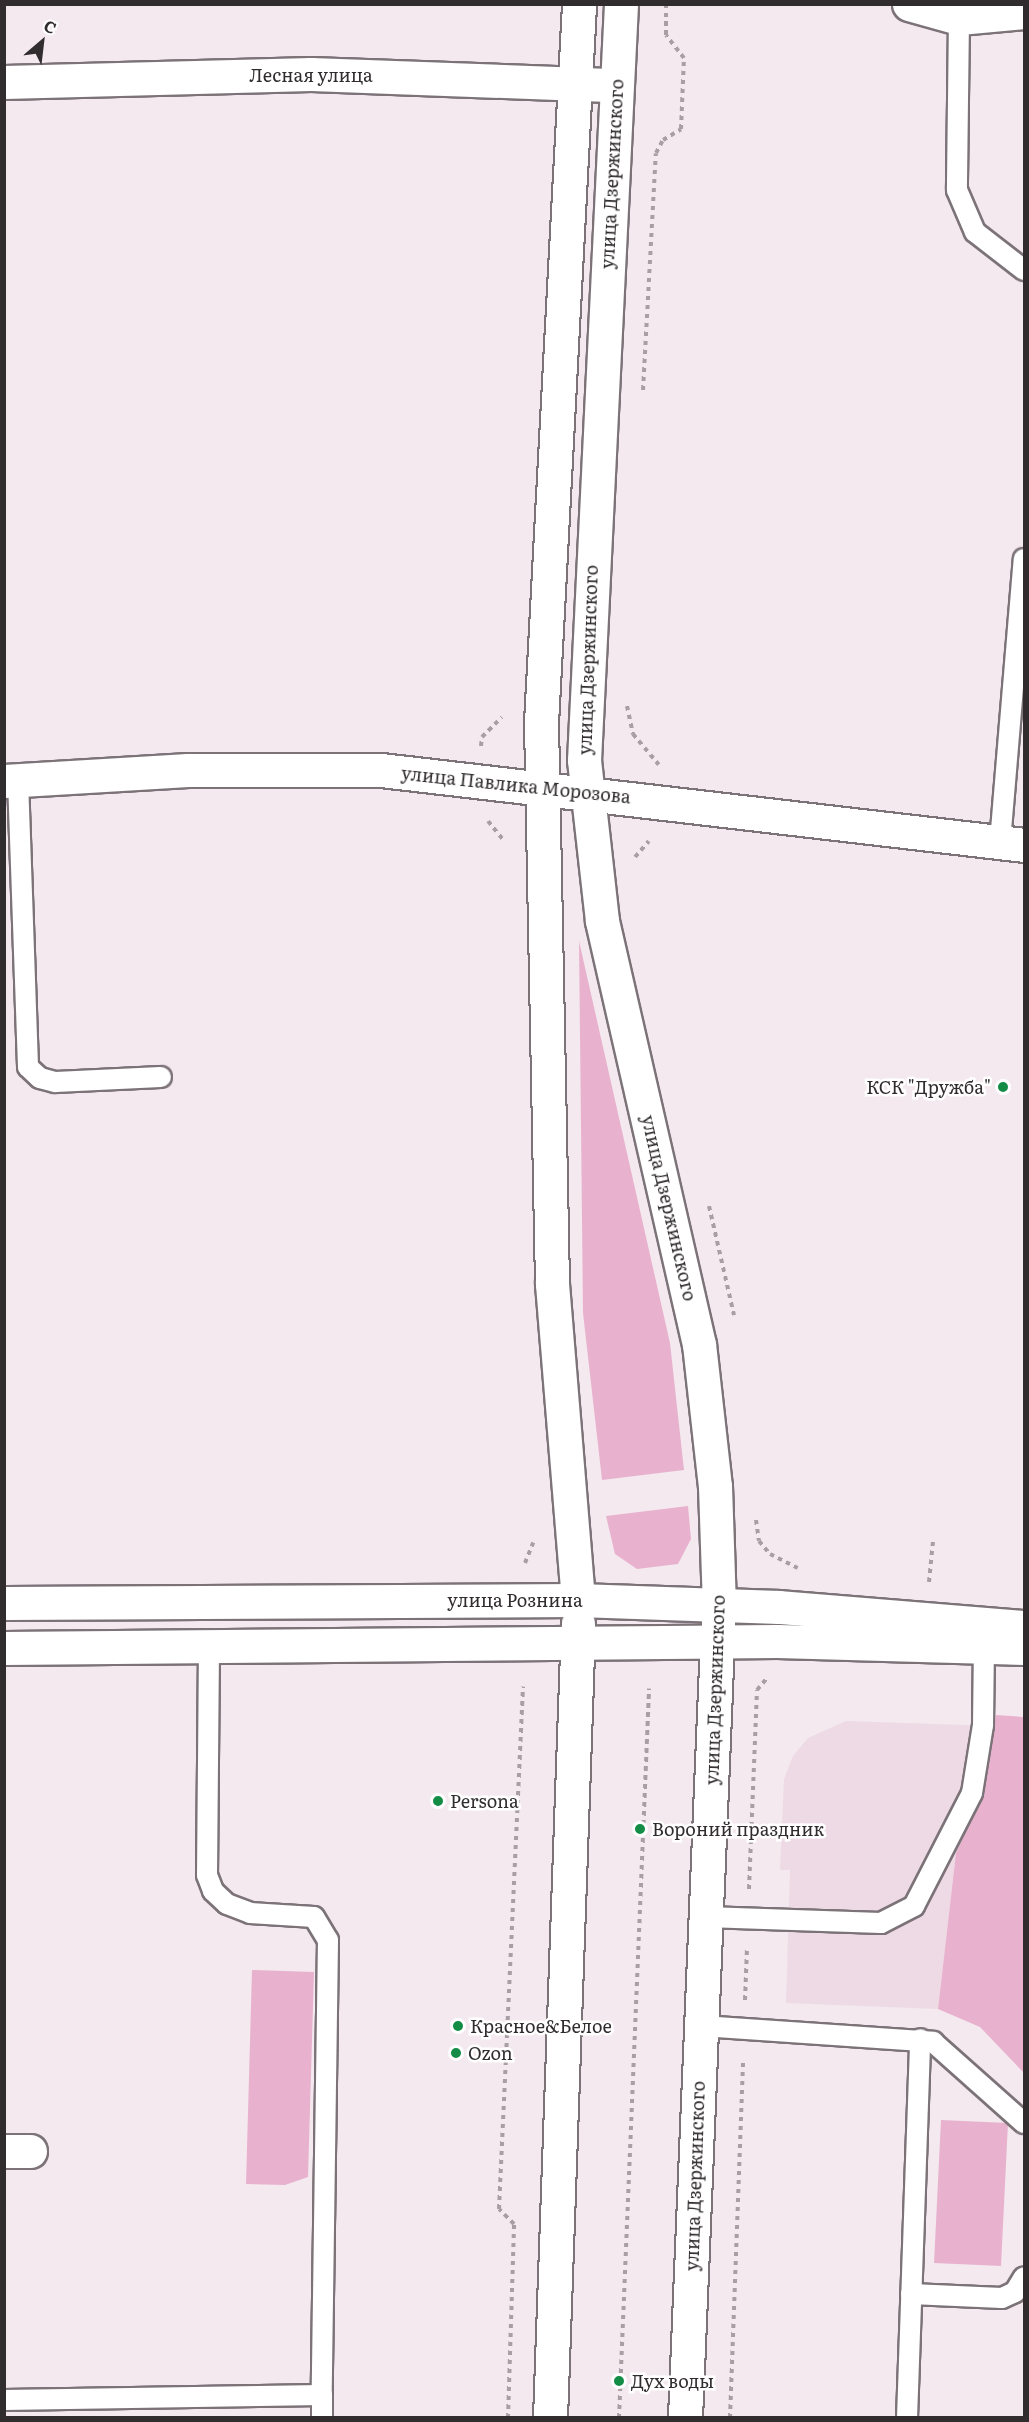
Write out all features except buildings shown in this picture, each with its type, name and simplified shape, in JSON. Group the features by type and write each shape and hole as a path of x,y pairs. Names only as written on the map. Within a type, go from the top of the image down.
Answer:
{"street":[{"path":"550,2418 578,1600 552,1284 542,785 579,4"},
{"name":"улица Дзержинского","path":"621,4 583,714 586,791 602,921 699,1344 715,1486 719,1604 685,2418"},
{"path":"909,4 959,18 1024,12"},
{"name":"Лесная улица","path":"4,82 311,74 616,85"},
{"name":"улица Павлика Морозова","path":"11,780 292,767 542,785 1012,843"},
{"name":"улица Рознина","path":"4,1603 578,1600 719,1604 1024,1627"},
{"path":"4,1648 717,1641 1024,1648"}],"lane":[{"path":"959,18 957,190 975,232 1024,270"},
{"path":"1012,843 1024,559"},
{"path":"11,780 28,1066 40,1078 55,1082 161,1077"},
{"path":"209,1647 210,1883 227,1904 250,1913 314,1917 328,1940 322,2418"},
{"path":"706,1917 881,1923 914,1906 972,1792 983,1725 984,1647"},
{"path":"701,2026 920,2039 944,2048 1024,2123"},
{"path":"907,2418 920,2039"},
{"path":"911,2294 1002,2298 1014,2292 1024,2277"},
{"path":"4,2400 322,2395"}],"path":[{"path":"642,402 656,153 663,140 681,129 684,58 666,35 666,4"},
{"path":"627,696 633,734 659,761"},
{"path":"928,1587 933,1541"},
{"path":"508,2418 514,2224 499,2209 523,1687"},
{"path":"619,2418 649,1689"}],"shaded area":[{"path":"579,941 670,1343 684,1470 602,1480 583,1313"},
{"path":"688,1506 691,1539 678,1564 637,1569 615,1554 606,1516"},
{"path":"996,1715 1024,1717 1024,2073 980,2027 938,2009 956,1853 982,1797"},
{"path":"846,1721 994,1726 982,1797 956,1853 938,2009 786,2003 790,1870 780,1870 784,1779 793,1756 808,1738"},
{"path":"252,1970 314,1972 308,2177 285,2185 246,2184"},
{"path":"941,2120 1008,2123 1001,2266 934,2263"}],"place":[{"name":"КСК \"Дружба\"","path":"1003,1087"},
{"name":"Persona","path":"438,1801"},
{"name":"Вороний праздник","path":"640,1829"},
{"name":"Красное&Белое","path":"458,2026"},
{"name":"Ozon","path":"456,2053"},
{"name":"Дух воды","path":"619,2381"}]}
